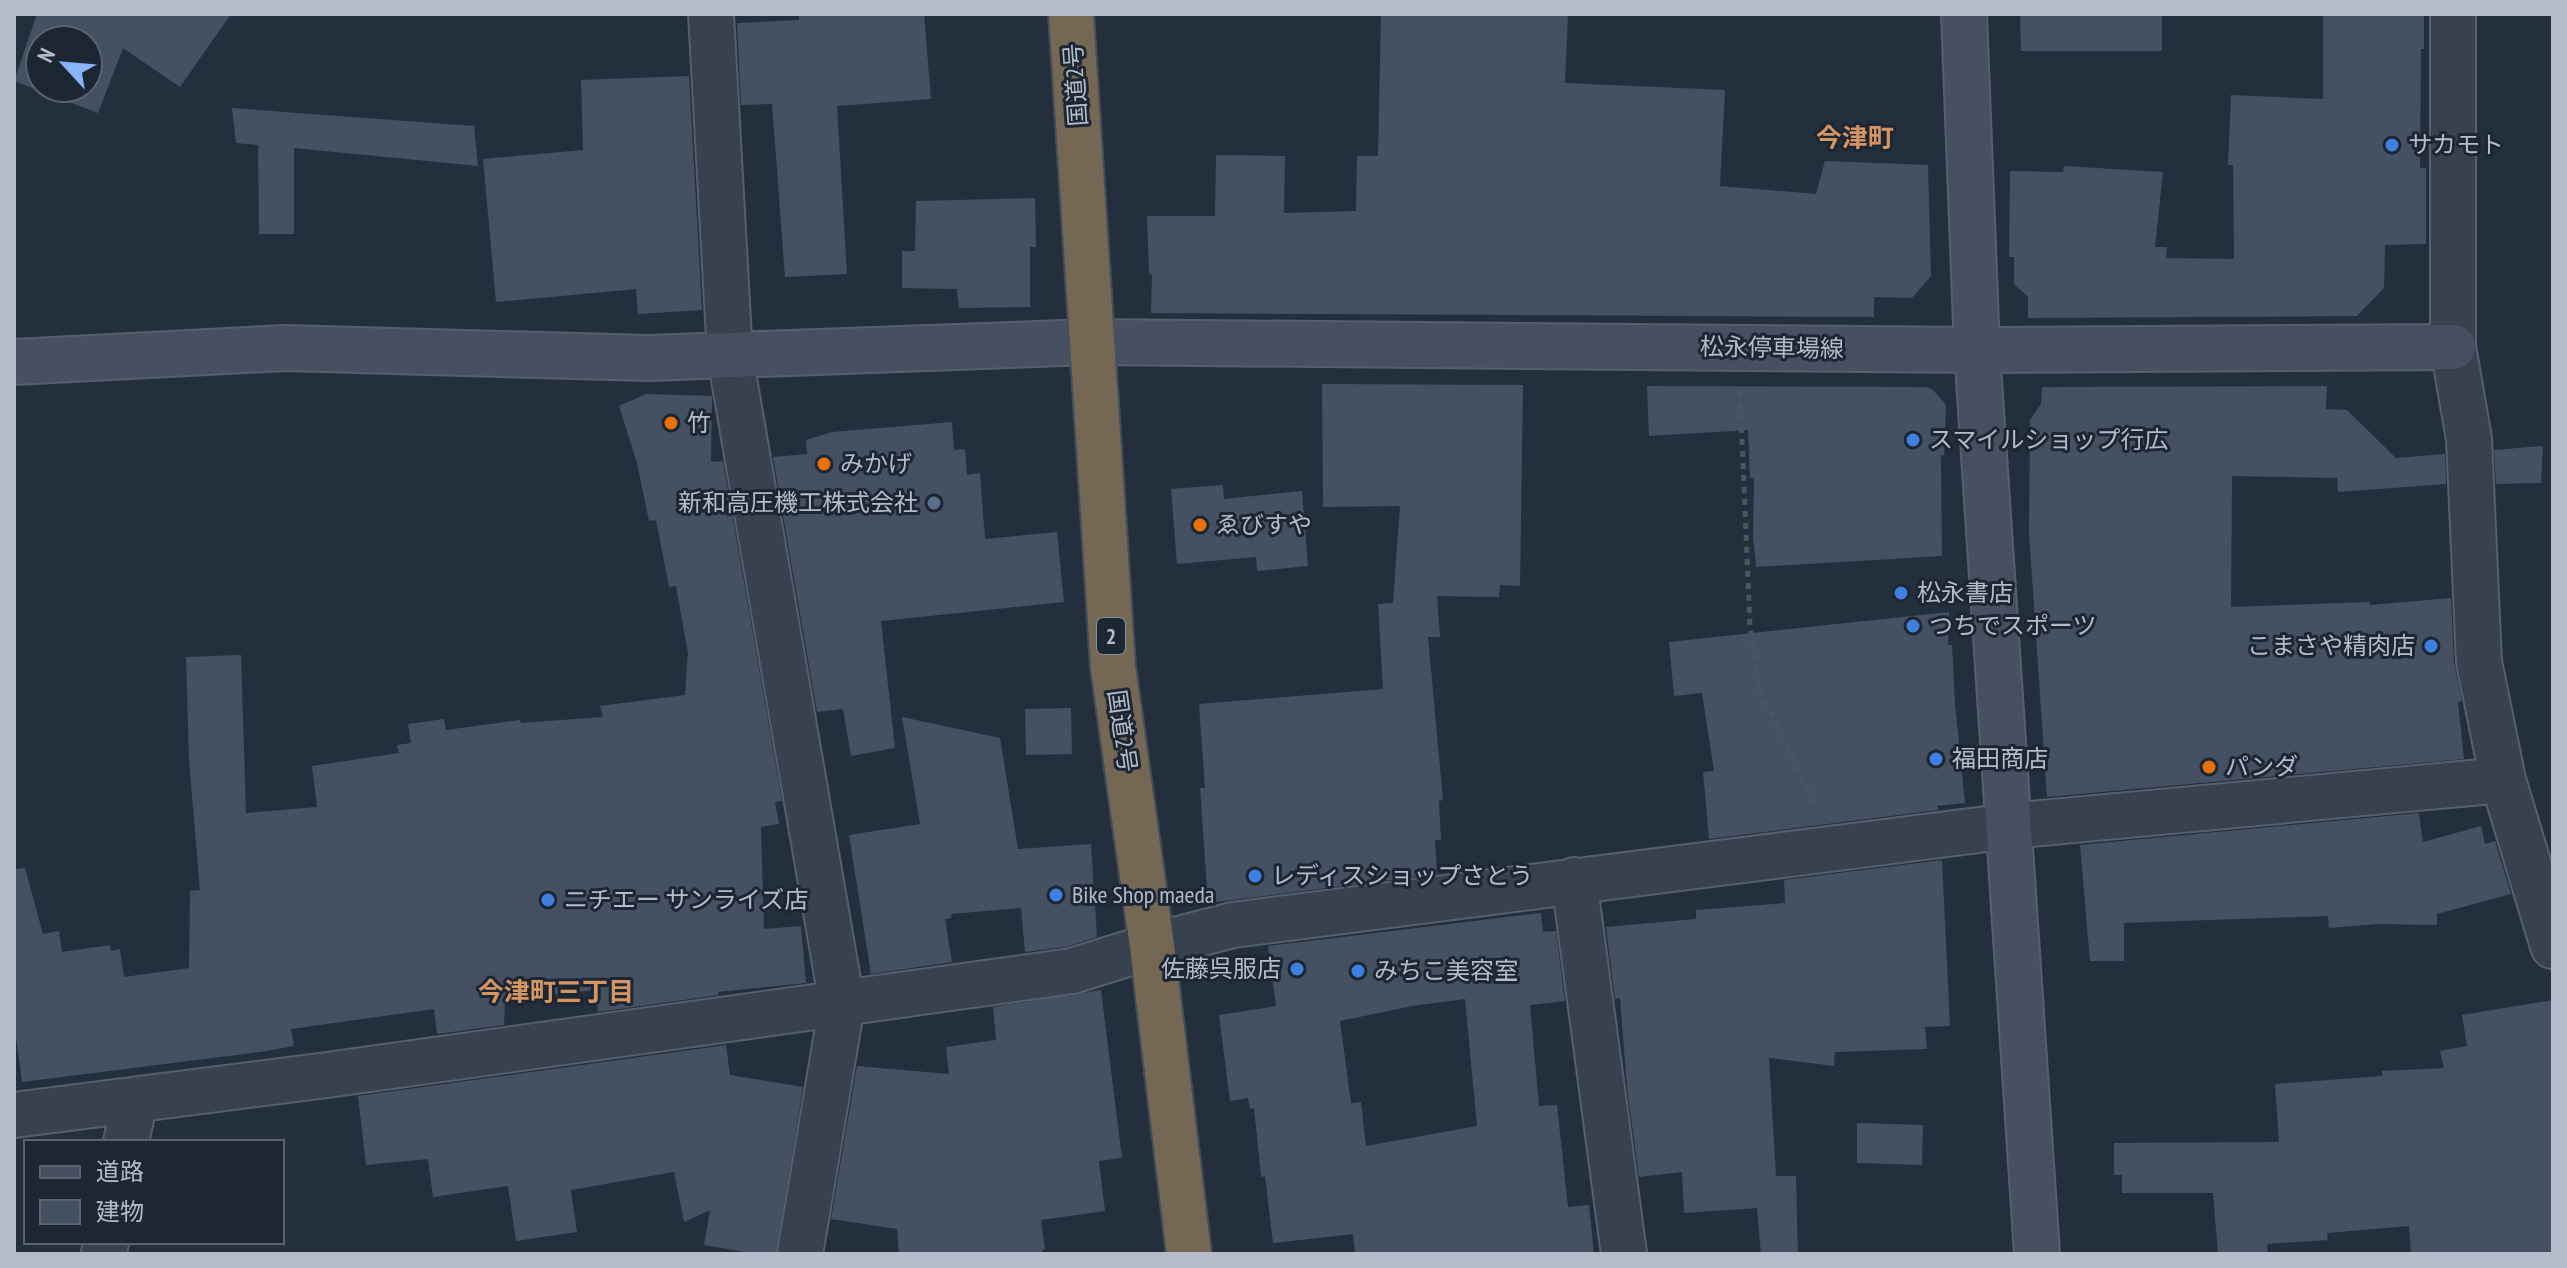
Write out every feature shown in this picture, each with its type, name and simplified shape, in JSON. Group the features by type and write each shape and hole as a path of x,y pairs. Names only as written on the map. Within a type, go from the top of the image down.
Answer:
{"highway":[{"name":"国道2号","path":"1071,14 1113,667 1152,946 1189,1254"}],"street":[{"path":"711,14 730,356 842,1004 800,1254"},
{"path":"1964,14 1977,350 2037,1254"},
{"path":"2453,14 2453,347 2469,439 2479,662 2503,780 2553,946"},
{"name":"松永停車場線","path":"14,362 285,348 649,358 1092,342 1977,350 2453,347"},
{"path":"14,1115 131,1121 842,1004 1072,971 1233,925 2010,826 2503,780"},
{"path":"1574,880 1624,1254"}],"path":[{"path":"1738,348 1750,627 1765,702 1809,793 1819,849"}],"building":[{"path":"37,14 231,14 180,87 123,48 104,97 104,24 34,24"},
{"path":"799,14 924,14 931,99 837,106 847,274 785,277 772,104 741,105 737,23 799,20"},
{"path":"1381,14 1568,14 1565,83 1725,90 1720,186 1816,194 1825,161 1928,165 1931,276 1912,298 1874,297 1874,317 1151,313 1152,275 1149,272 1147,216 1215,216 1216,155 1285,156 1284,213 1356,211 1357,156 1378,156"},
{"path":"2020,14 2162,14 2162,51 2021,51"},
{"path":"2323,14 2424,14 2420,168 2426,168 2426,244 2385,245 2384,288 2357,316 2028,318 2028,297 2014,284 2014,257 2009,257 2010,171 2063,172 2064,166 2163,172 2155,247 2167,247 2166,258 2234,259 2233,165 2228,165 2231,95 2323,99"},
{"path":"24,52 24,85 14,81"},
{"path":"689,76 702,310 638,314 636,289 496,302 483,159 583,150 581,80"},
{"path":"74,104 101,104 98,113"},
{"path":"232,108 474,126 478,166 294,148 294,234 259,234 258,145 236,143"},
{"path":"1035,198 1036,247 1030,247 1030,307 959,308 957,289 902,288 902,251 915,251 916,201"},
{"path":"1322,384 1523,385 1520,586 1500,585 1499,597 1437,596 1440,637 1428,637 1443,800 1439,801 1441,840 1435,840 1437,874 1208,903 1200,788 1205,788 1199,704 1383,689 1378,604 1393,603 1400,506 1323,507"},
{"path":"1647,386 1927,387 1933,390 1946,405 1944,456 1941,455 1942,556 1756,567 1754,478 1750,478 1748,430 1649,436"},
{"path":"2327,386 2326,409 2347,410 2396,458 2445,454 2446,484 2338,492 2337,478 2232,476 2231,607 2370,602 2370,605 2451,598 2454,663 2462,701 2458,702 2464,759 2047,797 2029,533 2030,420 2041,404 2042,387"},
{"path":"646,394 712,396 711,462 723,461 782,801 775,802 779,824 761,827 764,929 801,926 806,983 718,992 719,995 598,1012 595,990 505,1000 504,1025 437,1034 434,1009 291,1029 294,1046 22,1082 14,1022 14,869 25,868 43,934 59,931 62,952 110,945 111,951 120,949 124,977 189,968 190,891 200,890 189,760 186,657 241,655 246,813 317,807 312,766 399,753 397,745 411,743 408,724 444,719 446,730 520,720 521,723 603,717 600,706 685,695 688,653 676,586 669,587 656,520 649,521 637,463 619,406"},
{"path":"952,422 954,450 965,449 967,475 980,473 985,539 1057,532 1064,602 881,621 895,748 851,756 843,709 817,712 773,457 807,454 806,440 832,432"},
{"path":"2543,446 2541,483 2496,484 2494,450"},
{"path":"1223,485 1224,499 1302,491 1308,566 1257,571 1256,557 1177,564 1171,489"},
{"path":"1949,612 1948,645 1952,645 1965,803 1937,806 1938,810 1709,839 1703,772 1714,771 1702,693 1674,696 1669,642"},
{"path":"1071,708 1072,754 1026,755 1025,709"},
{"path":"902,717 1000,738 1018,849 1091,844 1097,937 1066,947 1025,952 1021,908 951,914 951,918 945,919 952,962 871,974 849,835 920,824"},
{"path":"2419,813 2423,842 2481,826 2485,844 2495,841 2511,894 2437,914 2437,925 2378,924 2329,928 2328,916 2124,923 2124,961 2090,961 2080,845"},
{"path":"1942,860 1950,1026 1925,1027 1927,1049 1835,1052 1834,1066 1769,1058 1776,1176 1796,1176 1798,1254 1761,1254 1757,1208 1684,1213 1682,1172 1639,1177 1627,1088 1620,998 1615,999 1606,927 1696,919 1696,910 1785,903 1784,880"},
{"path":"1541,913 1543,932 1556,931 1565,1001 1530,1005 1539,1106 1557,1105 1568,1207 1589,1205 1594,1254 1355,1254 1353,1234 1273,1243 1265,1176 1261,1177 1254,1108 1250,1109 1248,1098 1230,1101 1219,1015 1276,1006 1268,946","holes":["1465,999 1477,1126 1366,1146 1361,1102 1351,1103 1340,1021"]},
{"path":"1101,990 1122,1158 1099,1161 1105,1211 1041,1220 1043,1254 899,1254 897,1229 831,1219 857,1066 949,1074 946,1047 996,1040 993,1007"},
{"path":"2553,1000 2553,1254 2411,1254 2409,1226 2327,1233 2328,1240 2267,1244 2268,1254 2218,1254 2213,1193 2122,1193 2122,1175 2114,1175 2114,1143 2279,1142 2275,1084 2382,1076 2382,1071 2444,1068 2440,1051 2467,1046 2462,1015"},
{"path":"726,1045 730,1075 803,1087 776,1254 755,1254 704,1245 710,1210 684,1222 674,1172 571,1190 577,1232 516,1241 508,1186 433,1197 428,1159 366,1165 358,1096"},
{"path":"1857,1123 1923,1125 1922,1165 1857,1163"}],"place":[{"name":"サカモト","path":"2392,145"},
{"name":"竹","path":"671,423"},
{"name":"スマイルショップ行広","path":"1913,440"},
{"name":"みかげ","path":"824,464"},
{"name":"新和高圧機工株式会社","path":"934,503"},
{"name":"ゑびすや","path":"1200,525"},
{"name":"松永書店","path":"1901,593"},
{"name":"つちでスポーツ","path":"1913,626"},
{"name":"こまさや精肉店","path":"2431,646"},
{"name":"福田商店","path":"1936,759"},
{"name":"パンダ","path":"2209,767"},
{"name":"レディスショップさとう","path":"1255,876"},
{"name":"Bike Shop maeda","path":"1056,895"},
{"name":"ニチエー サンライズ店","path":"548,900"},
{"name":"佐藤呉服店","path":"1297,969"},
{"name":"みちこ美容室","path":"1358,971"}],"district":[{"name":"今津町","path":"1855,138"},
{"name":"今津町三丁目","path":"556,992"}]}
